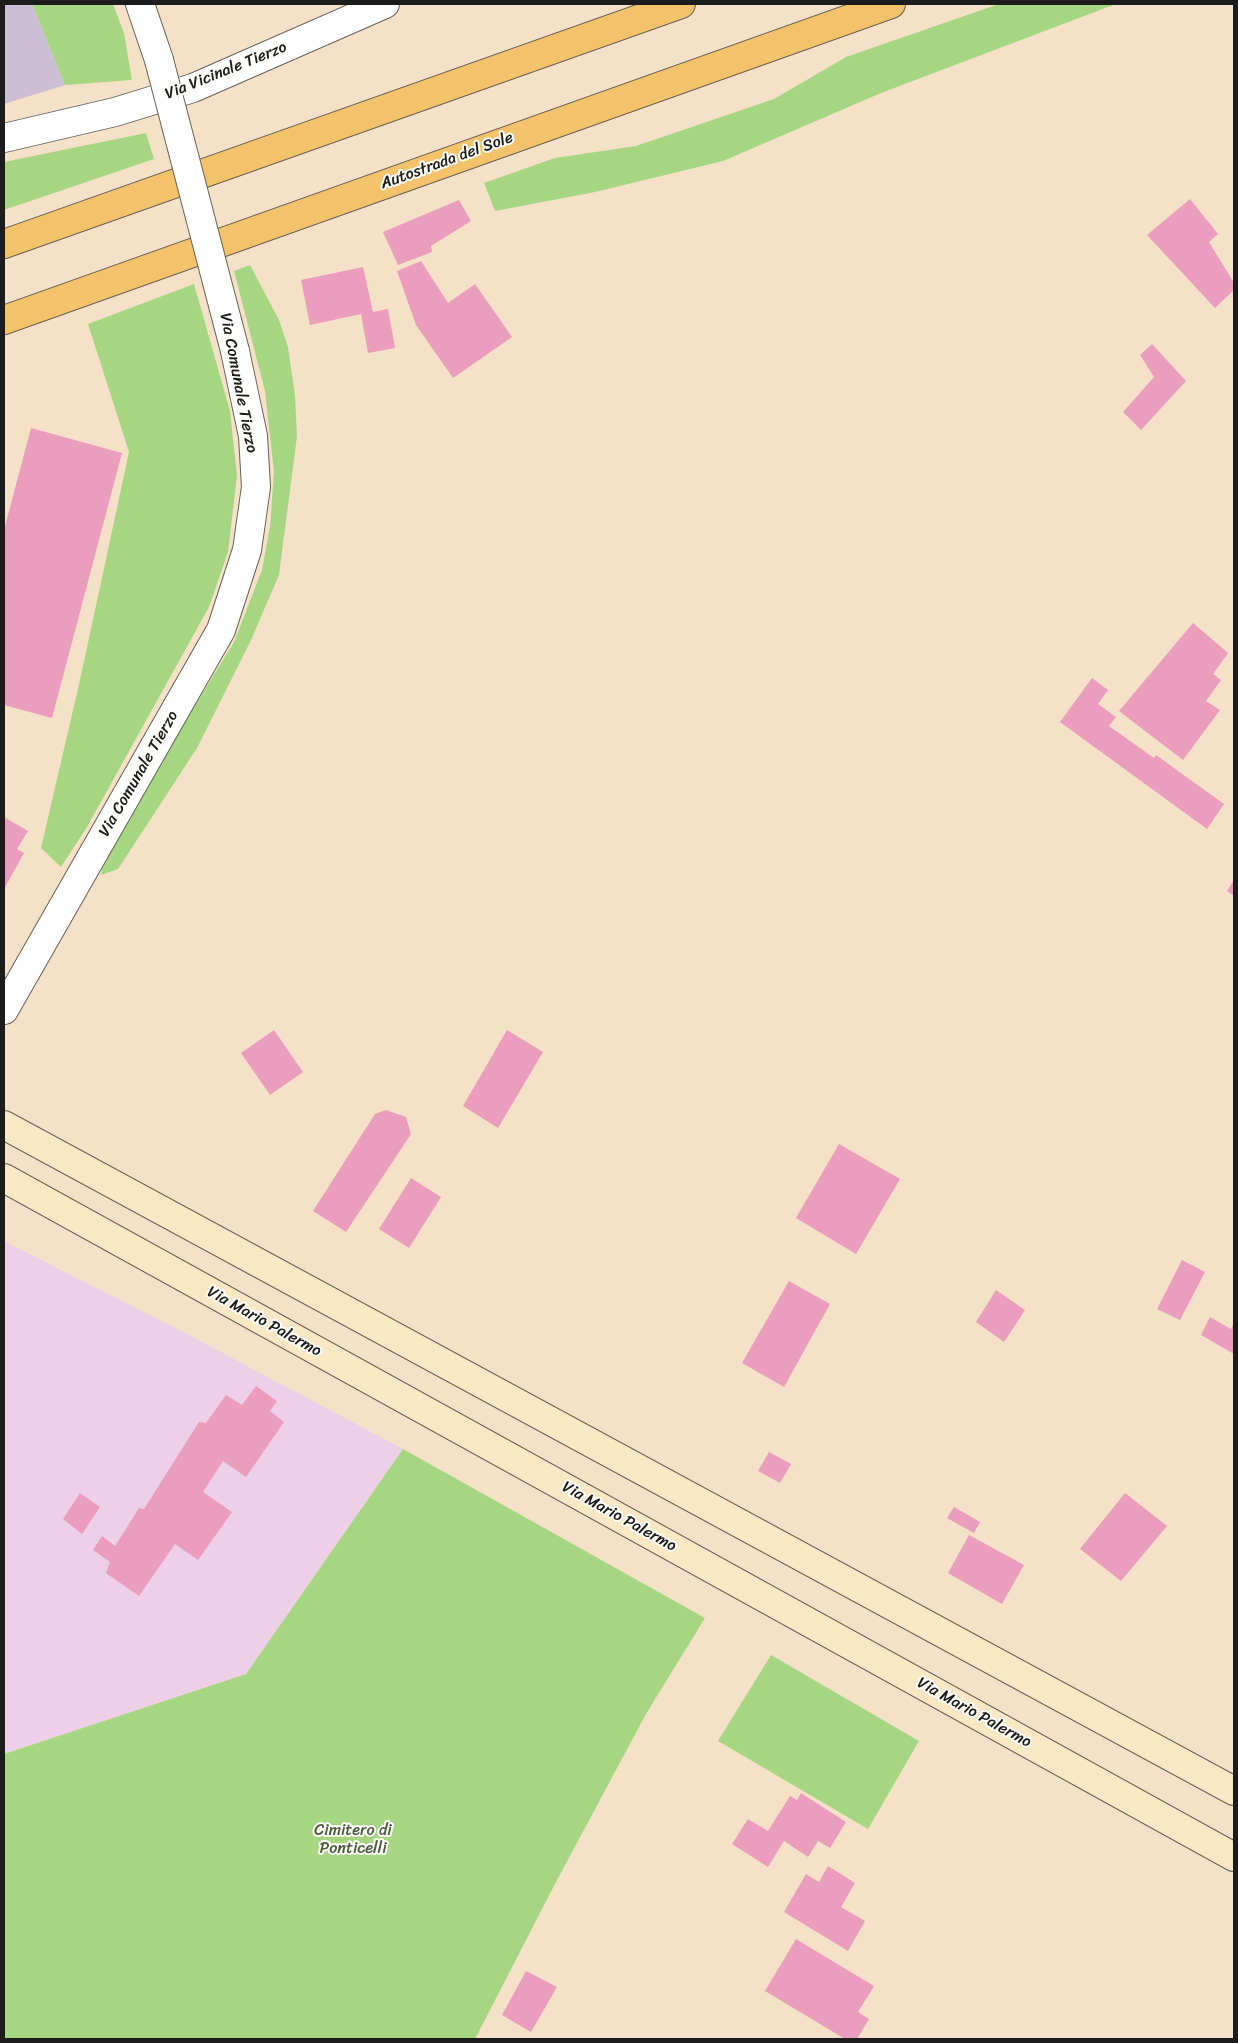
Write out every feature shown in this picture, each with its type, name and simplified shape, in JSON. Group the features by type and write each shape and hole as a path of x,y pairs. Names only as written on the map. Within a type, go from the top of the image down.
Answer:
{"highway":[{"path":"4,244 681,4"},
{"name":"Autostrada del Sole","path":"4,320 891,4"}],"street":[{"name":"Via Comunale Tierzo","path":"4,1010 221,630 247,550 256,487 252,436 235,351 159,60 140,4"},
{"name":"Via Vicinale Tierzo","path":"4,138 114,112 193,88 385,4"},
{"path":"4,1125 1234,1792"},
{"name":"Via Mario Palermo","path":"4,1178 1234,1857"}],"shaded area":[{"path":"4,4 32,4 65,85 4,104"},
{"path":"4,1241 185,1333 403,1449 246,1674 4,1754"}],"green space":[{"path":"32,4 113,4 124,33 132,80 65,85"},
{"path":"999,4 1116,4 881,93 723,161 595,192 495,211 484,183 555,158 636,146 774,99 846,57"},
{"path":"146,133 154,159 4,210 4,162"},
{"path":"250,265 279,320 288,347 295,396 297,436 279,575 251,640 197,748 118,869 101,875 105,852 234,642 262,570 270,527 274,472 265,391 234,271"},
{"path":"194,284 230,411 237,476 228,552 209,607 87,827 61,867 41,848 80,680 129,452 88,324"},
{"name":"Cimitero di Ponticelli","path":"403,1449 705,1618 646,1714 475,2039 4,2039 4,1754 246,1674"},
{"path":"771,1655 919,1741 868,1829 718,1741"}],"building":[{"path":"1190,199 1218,234 1209,242 1234,283 1234,290 1215,308 1147,235"},
{"path":"459,200 471,221 431,246 432,252 398,265 383,232"},
{"path":"421,261 448,303 475,284 512,337 453,378 416,325 397,271"},
{"path":"363,267 373,312 388,309 395,348 368,353 361,314 310,325 301,280"},
{"path":"1152,344 1186,381 1141,430 1123,412 1154,377 1140,355"},
{"path":"31,428 122,453 52,718 4,705 4,530"},
{"path":"1193,623 1228,653 1213,674 1221,680 1206,701 1220,710 1183,760 1119,711"},
{"path":"1092,678 1108,690 1098,704 1116,717 1109,726 1154,758 1156,755 1224,804 1207,829 1060,722"},
{"path":"4,817 28,831 17,849 24,853 4,889"},
{"path":"1234,880 1234,896 1227,891"},
{"path":"274,1030 303,1072 270,1095 241,1053"},
{"path":"507,1030 543,1052 498,1128 463,1106"},
{"path":"386,1110 406,1117 411,1134 346,1232 313,1211 375,1114"},
{"path":"839,1144 900,1179 856,1254 796,1218"},
{"path":"411,1178 441,1197 409,1248 379,1229"},
{"path":"1182,1260 1205,1272 1180,1320 1157,1309"},
{"path":"789,1281 830,1304 784,1387 742,1363"},
{"path":"996,1290 1025,1310 1004,1342 976,1322"},
{"path":"1210,1317 1231,1329 1234,1323 1234,1354 1201,1335"},
{"path":"256,1386 277,1401 270,1411 284,1422 246,1477 223,1461 203,1492 232,1512 198,1560 175,1544 139,1596 106,1573 110,1562 93,1550 102,1536 115,1546 139,1508 144,1509 199,1422 206,1423 226,1395 242,1405"},
{"path":"769,1452 791,1464 780,1483 758,1471"},
{"path":"80,1493 100,1507 82,1534 63,1519"},
{"path":"1125,1493 1167,1526 1121,1581 1080,1549"},
{"path":"954,1507 980,1522 974,1533 947,1518"},
{"path":"969,1535 1024,1565 1002,1604 948,1573"},
{"path":"801,1793 846,1822 830,1848 818,1841 808,1857 784,1841 768,1867 732,1844 748,1819 768,1831 790,1796 797,1800"},
{"path":"828,1866 855,1883 841,1907 865,1921 848,1951 784,1912 806,1874 819,1882"},
{"path":"796,1939 874,1986 858,2012 869,2019 857,2039 845,2039 765,1991"},
{"path":"526,1971 557,1987 531,2032 502,2015"}]}
